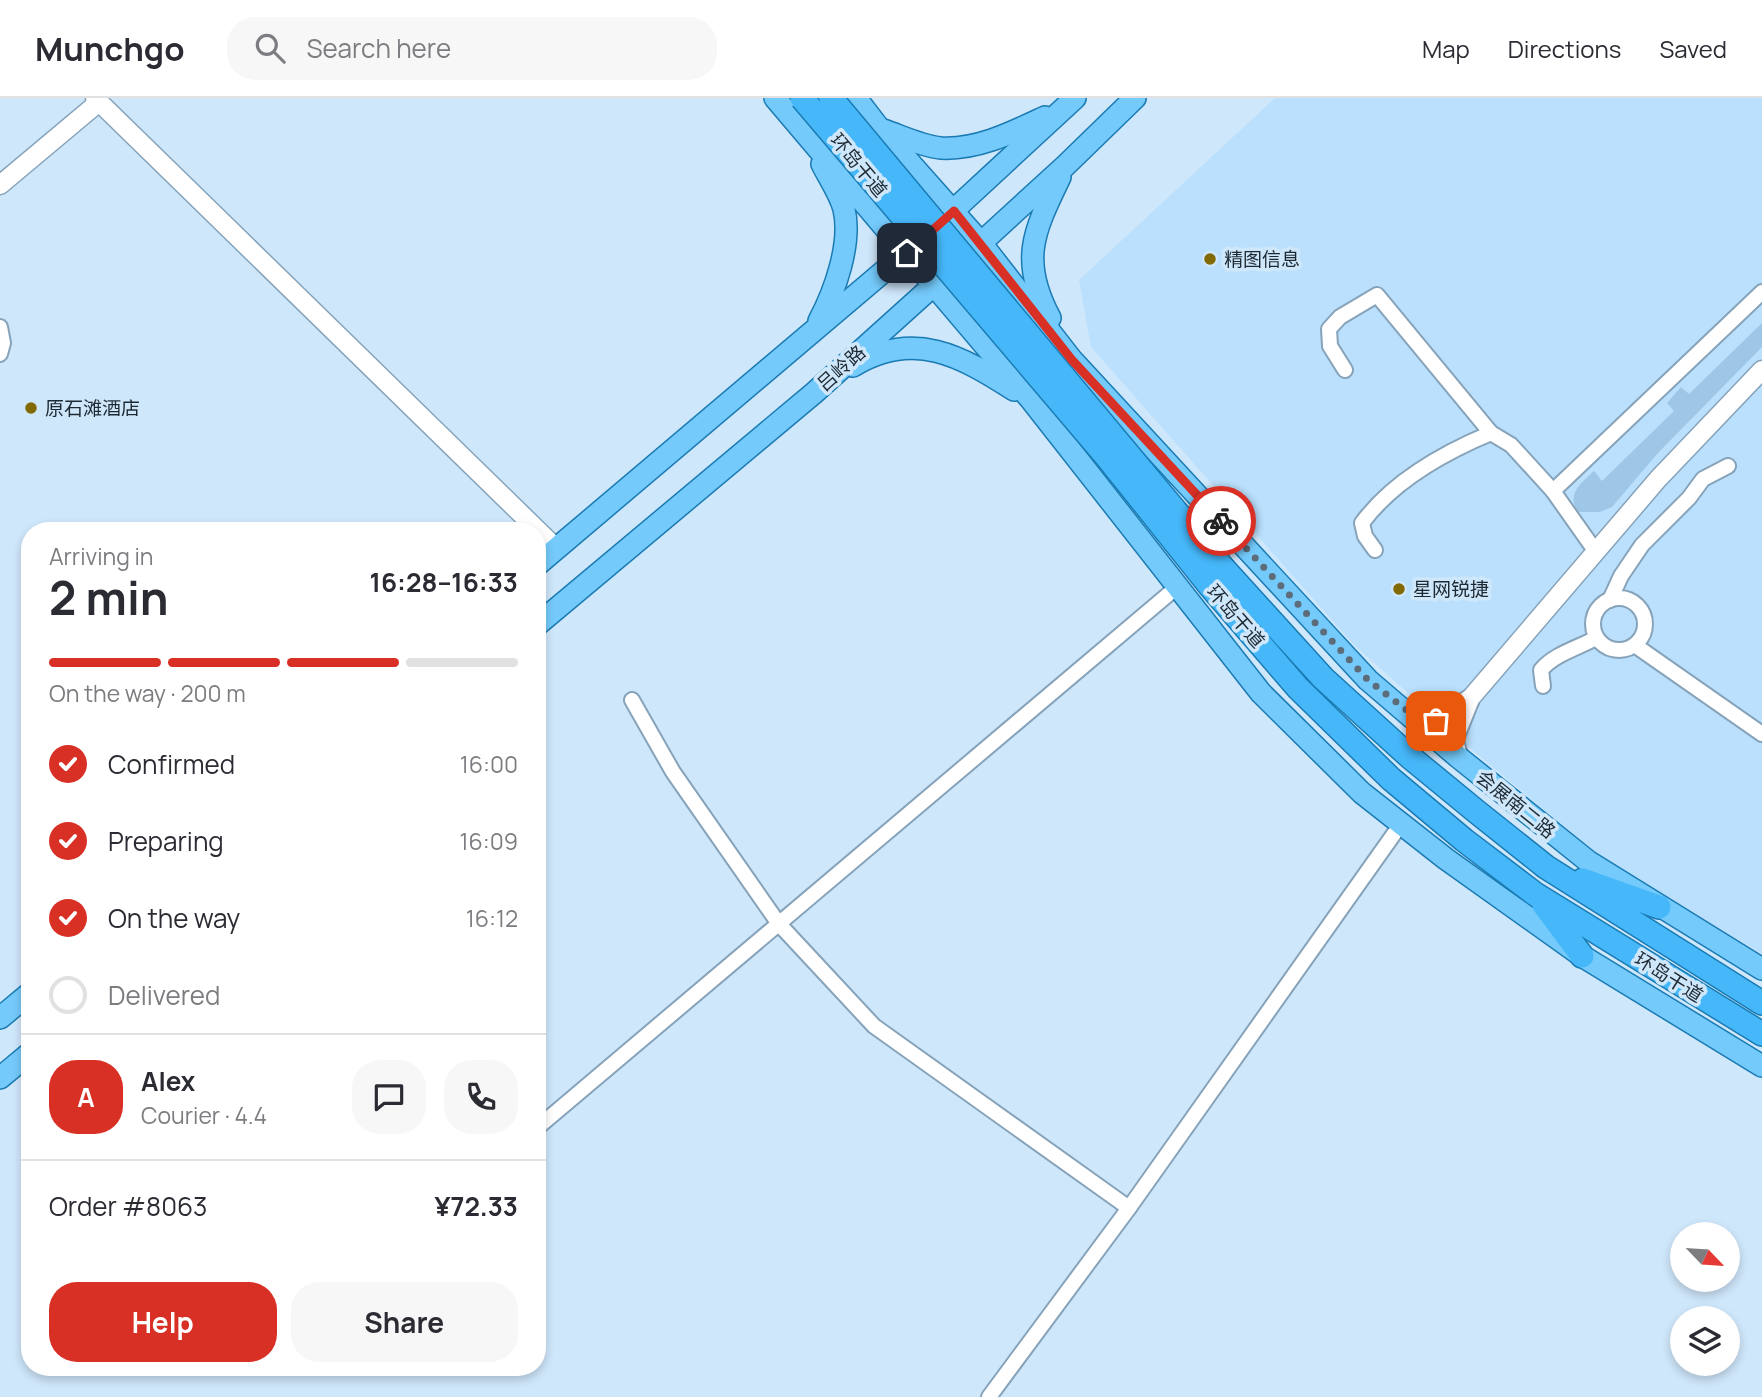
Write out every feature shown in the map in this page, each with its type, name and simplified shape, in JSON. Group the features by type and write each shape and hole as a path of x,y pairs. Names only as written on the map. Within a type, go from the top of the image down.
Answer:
{"highway":[{"name":"环岛干道","path":"802,98 1107,457 1217,577 1323,678 1409,757 1546,867 1762,1003"},
{"name":"环岛干道","path":"831,98 1217,577 1298,688 1391,779 1464,840 1535,894 1762,1034"},
{"path":"1546,867 1659,907"},
{"path":"1535,894 1582,956"}],"main road":[{"path":"775,98 1032,401 1261,693 1362,793 1446,859 1582,956 1762,1066"},
{"name":"会展南二路","path":"856,98 879,128 981,243 1072,360 1368,680 1458,757 1589,862 1762,969"},
{"name":"吕岭路","path":"546,617 814,393 1065,166 1135,98"},
{"path":"879,128 923,144 940,148 958,147 1003,137 1070,102"},
{"path":"546,557 907,253 1070,102"},
{"path":"807,134 843,207 845,223 842,258 832,296 813,333"},
{"path":"1032,401 1072,360 1045,309 1034,284 1032,271 1033,240 1041,216 1065,166"},
{"path":"814,393 856,364 886,351 906,348 935,350 965,360 1032,401"},
{"path":"1405,709 1436,721 1469,700"},
{"path":"1458,757 1453,740 1469,700"},
{"path":"0,1018 21,1000"},
{"path":"0,1078 21,1060"}],"street":[{"path":"0,185 97,100 530,522"},
{"path":"1553,491 1762,292"},
{"path":"1345,370 1330,346 1329,329 1340,317 1377,295 1491,433 1511,445 1553,491 1596,552"},
{"path":"0,327 3,343 0,354"},
{"path":"1469,700 1658,479 1762,370"},
{"path":"1374,550 1365,536 1362,523 1374,506 1439,457 1491,433"},
{"path":"1610,600 1624,598 1637,604 1643,611 1646,627 1636,646 1627,650 1612,650 1602,645 1596,638 1593,627 1598,609 1610,600 1621,576 1642,545 1689,498 1703,479 1728,466"},
{"path":"546,537 557,548"},
{"path":"546,1120 1177,587"},
{"path":"1544,686 1541,670 1550,659 1574,651 1596,638"},
{"path":"1636,646 1762,734"},
{"path":"632,701 673,772 779,924 874,1026 1129,1208"},
{"path":"989,1397 1129,1208 1401,824"}],"shaded area":[{"path":"1275,98 1762,98 1762,954 1598,854 1478,755 1354,645 1091,347 1079,280"},
{"path":"1762,323 1762,347 1657,454 1612,507 1600,512 1578,512 1574,494 1584,480 1594,471 1602,481 1674,411 1667,403 1681,387 1689,394"}],"way so far":[{"path":"1221,521 1368,680 1405,709 1436,721"}],"place":[{"name":"精图信息","path":"1210,259"},
{"name":"原石滩酒店","path":"31,408"},
{"name":"星网锐捷","path":"1399,589"}],"route":[{"path":"907,253 954,211 1072,360 1221,521"}]}
